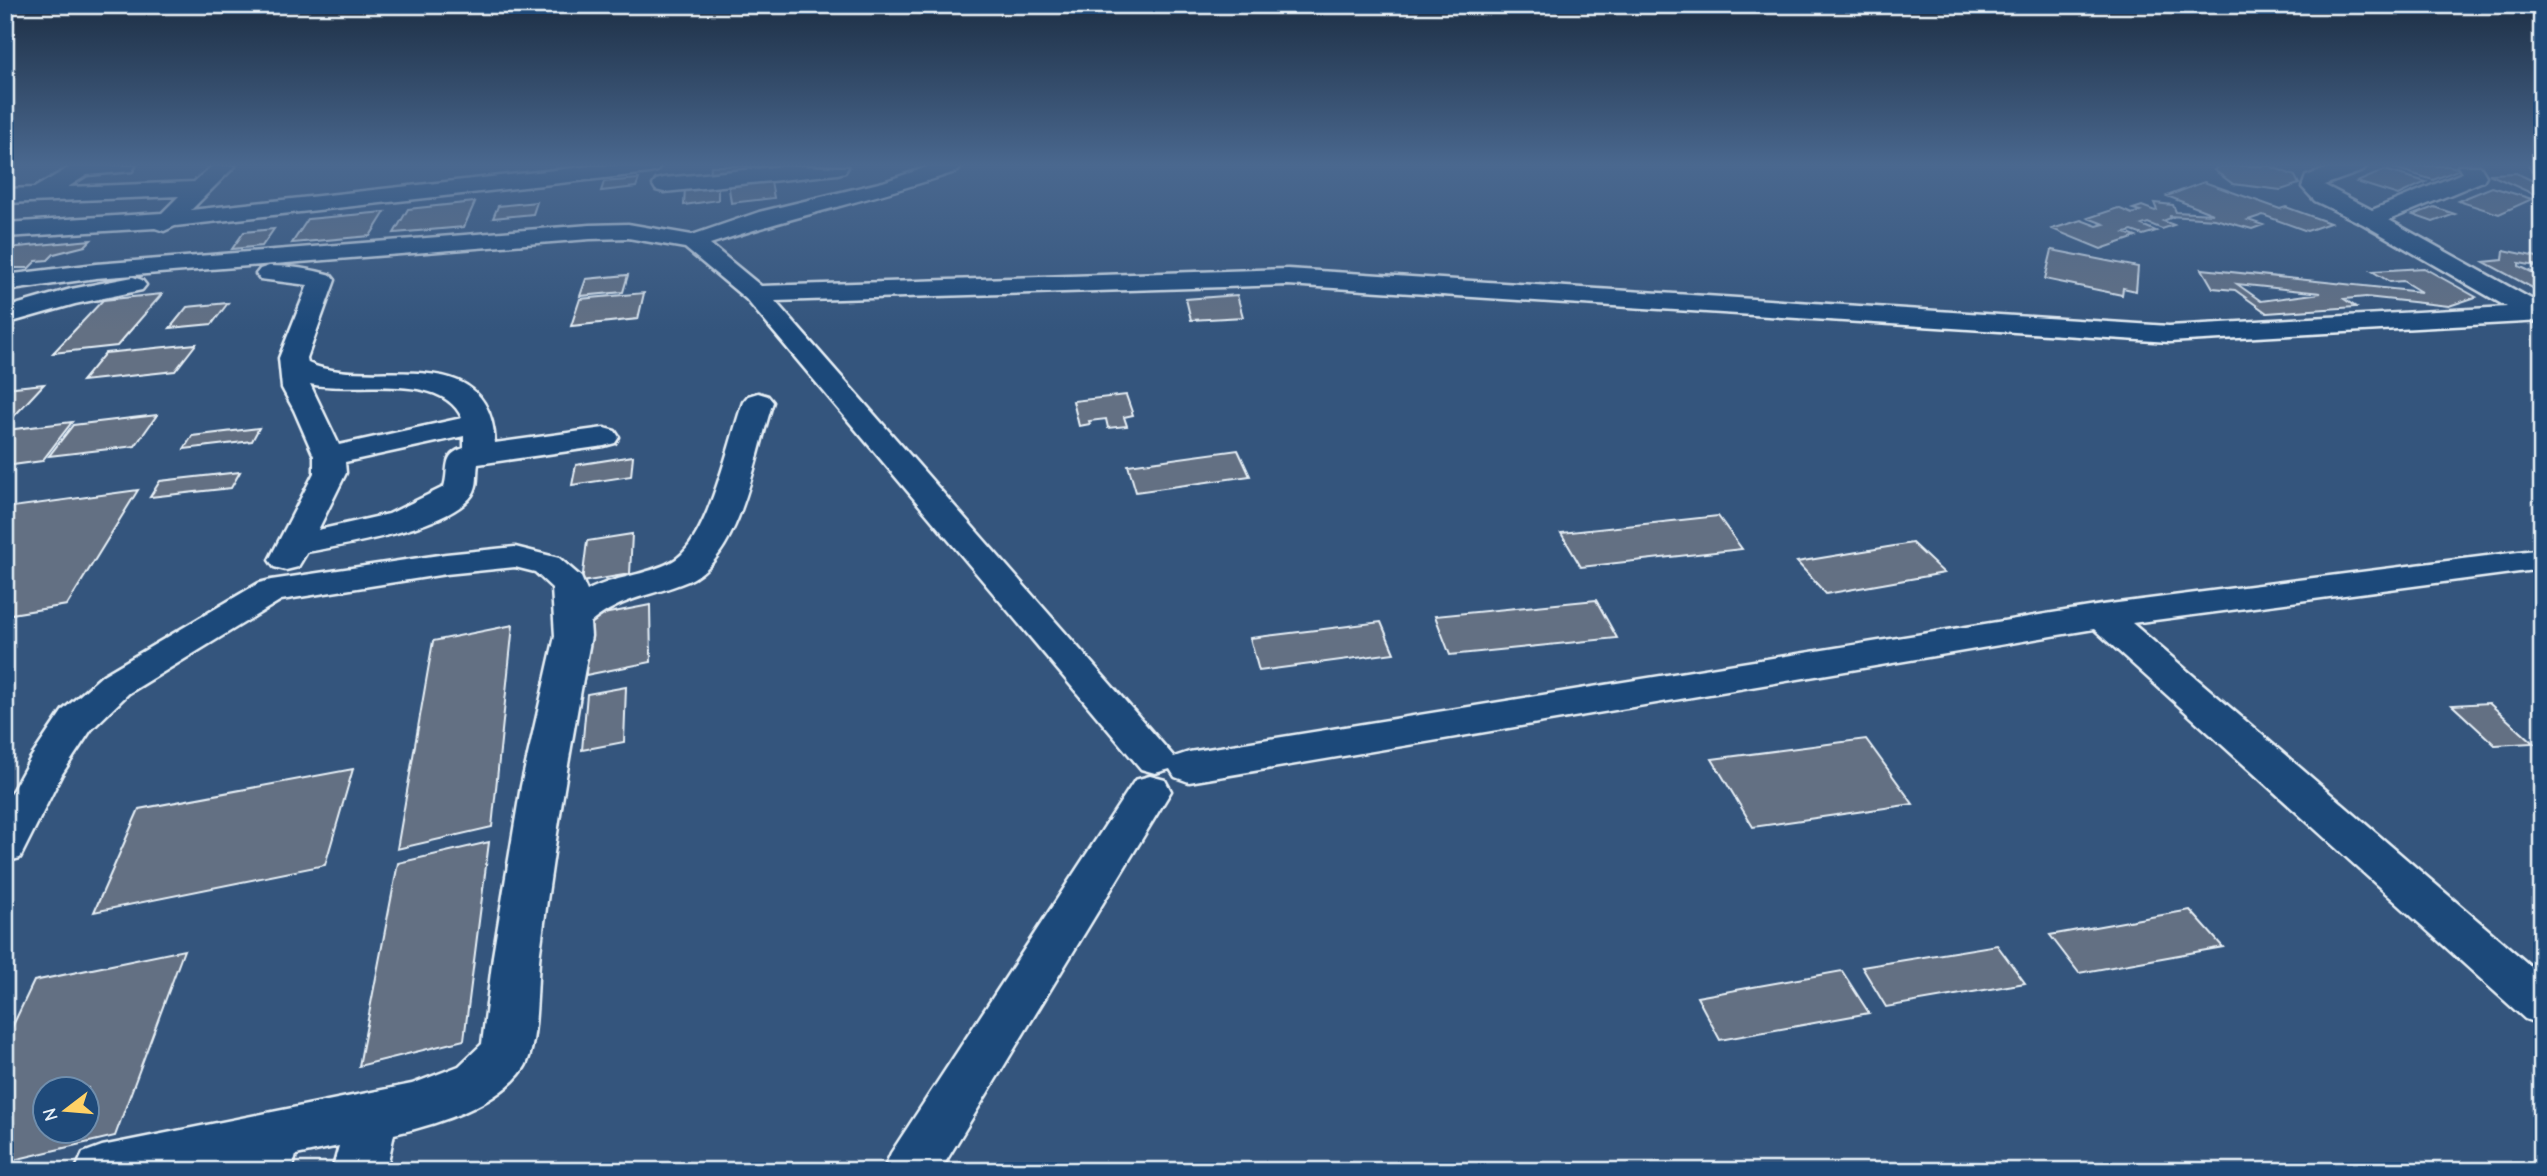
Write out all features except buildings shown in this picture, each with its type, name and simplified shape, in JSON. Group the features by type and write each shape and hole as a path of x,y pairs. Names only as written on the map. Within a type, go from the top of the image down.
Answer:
{"street":[{"path":"5,230 154,221"},
{"path":"96,271 136,248 167,221"},
{"path":"473,240 480,221"},
{"path":"5,283 96,271 473,240 593,222 628,230 650,221"},
{"path":"677,221 755,294 1165,772"},
{"path":"2374,221 2539,313"},
{"path":"382,249 394,224"},
{"path":"5,316 71,297 154,281 234,274 292,274 322,280 293,358 296,388 329,456 330,472 271,591"},
{"path":"755,294 1288,277 2169,334 2539,313"},
{"path":"5,307 32,281"},
{"path":"294,544 389,525 428,512 458,492 462,479 461,461 479,439 476,415 461,396 438,383 323,378 303,374 295,368"},
{"path":"573,618 608,594 652,583 696,562 715,533 746,430 758,402"},
{"path":"329,456 479,439 604,437"},
{"path":"5,846 44,769 77,720 116,684 271,591 446,564 515,558 547,565 569,585 573,636 540,799 516,956 506,1053 477,1082 412,1107 372,1116 270,1153 102,1171"},
{"path":"910,1171 1165,772 2102,616 2542,559"},
{"path":"2102,616 2542,1005"},
{"path":"359,1171 372,1116"}]}
